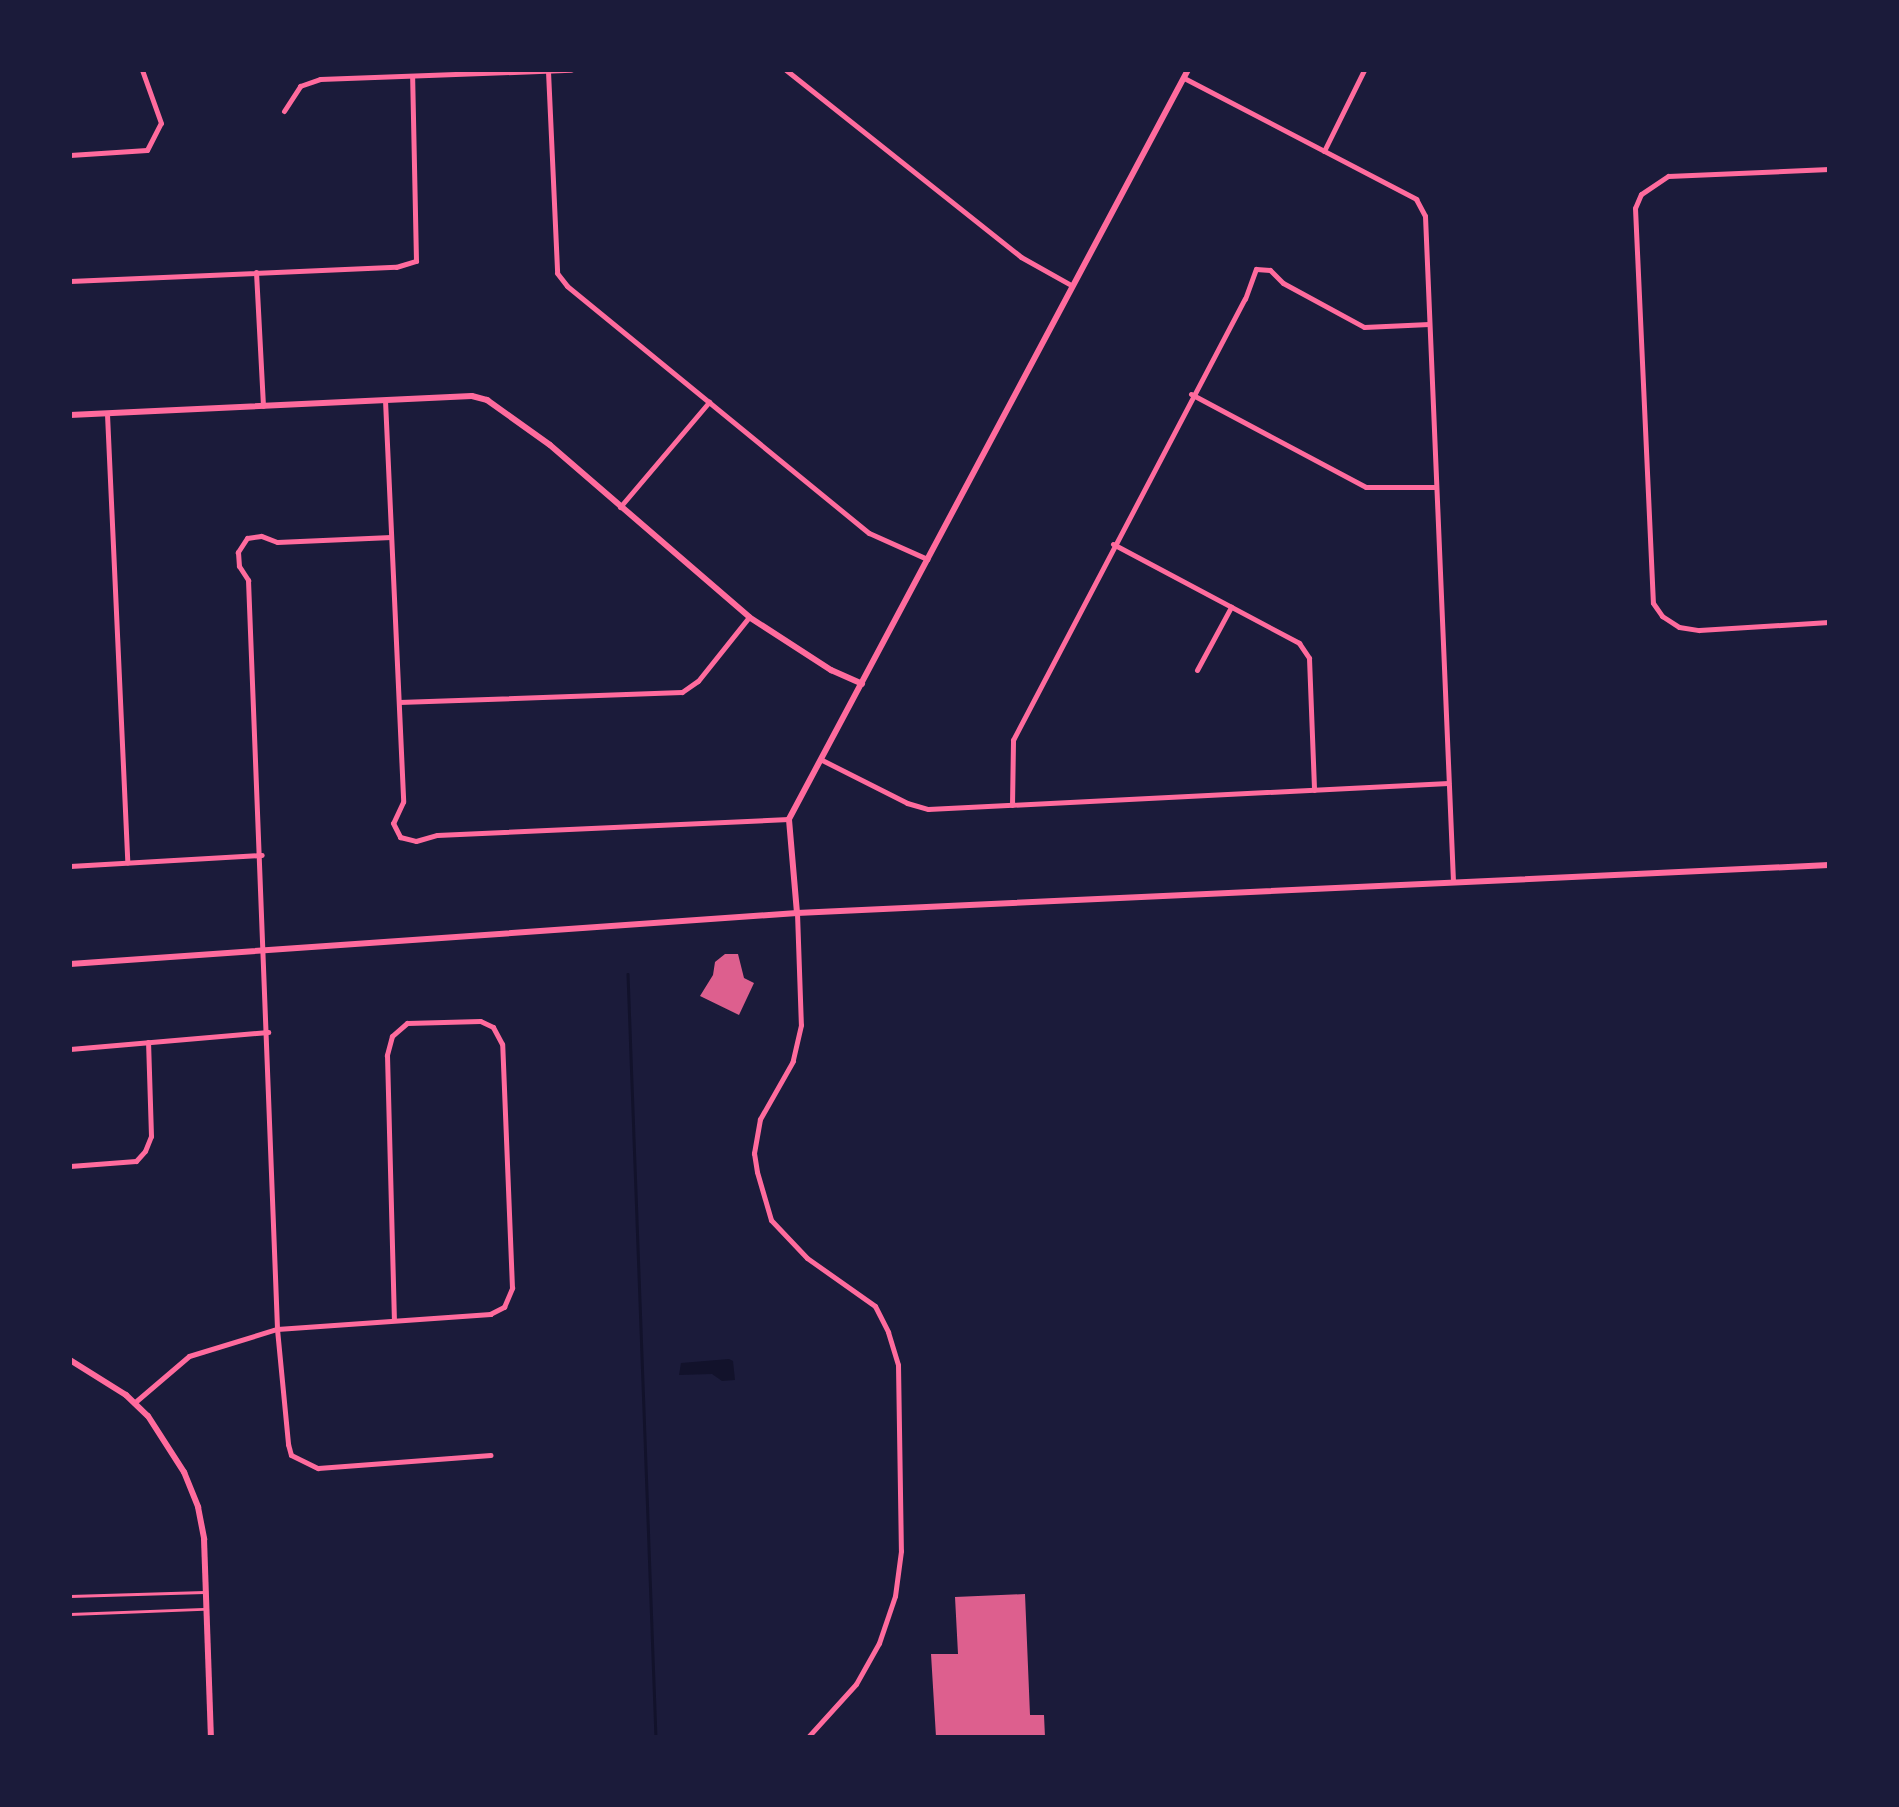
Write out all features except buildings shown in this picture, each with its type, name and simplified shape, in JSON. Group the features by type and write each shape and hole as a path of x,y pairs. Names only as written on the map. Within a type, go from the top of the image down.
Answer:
{"street":[{"path":"70,155 147,150 161,123 142,70"},
{"path":"284,110 300,86 320,79 572,70"},
{"path":"786,70 1020,258 1071,285"},
{"path":"1324,151 1364,70"},
{"path":"548,71 557,273 566,286 869,533 928,560"},
{"path":"808,1737 856,1684 879,1644 895,1596 902,1550 898,1365 888,1332 875,1306 808,1258 770,1220 756,1172 754,1153 760,1119 792,1061 802,1024 790,819 1186,74 1416,199 1425,216 1453,881"},
{"path":"70,281 396,267 416,261 412,76"},
{"path":"1829,169 1668,176 1641,194 1635,208 1653,603 1662,616 1679,627 1698,630 1829,622"},
{"path":"1012,805 1012,740 1191,394 1245,299 1256,269 1270,270 1283,283 1364,327 1429,324"},
{"path":"256,272 263,406"},
{"path":"1191,394 1366,487 1436,487"},
{"path":"70,416 472,396 487,400 504,408 749,617 832,670 862,684"},
{"path":"385,400 403,802 393,823 400,837 416,841 437,835 790,819"},
{"path":"620,507 708,402"},
{"path":"107,414 127,863"},
{"path":"391,537 277,542 262,536 247,538 238,552 239,566 248,580 262,855 277,1328 288,1444 291,1455 318,1468 491,1455"},
{"path":"1113,544 1299,643 1310,658 1314,790"},
{"path":"1197,670 1231,607"},
{"path":"399,702 682,692 698,680 749,617"},
{"path":"822,760 907,804 928,809 1448,783"},
{"path":"70,866 262,855"},
{"path":"70,964 796,913 1829,866"},
{"path":"134,1403 189,1356 277,1328 490,1314 504,1307 512,1288 502,1044 493,1027 480,1021 407,1024 392,1036 387,1054 394,1320"},
{"path":"70,1048 268,1032"},
{"path":"70,1166 136,1161 145,1151 151,1136 148,1042"},
{"path":"70,1360 134,1403 162,1435 198,1507 206,1592 211,1737"}],"lane":[{"path":"70,1596 206,1592"},
{"path":"70,1614 206,1609"}],"shaded area":[{"path":"733,1361 735,1380 722,1381 712,1374 679,1375 681,1363"}],"waterway":[{"path":"628,974 656,1737"}]}
